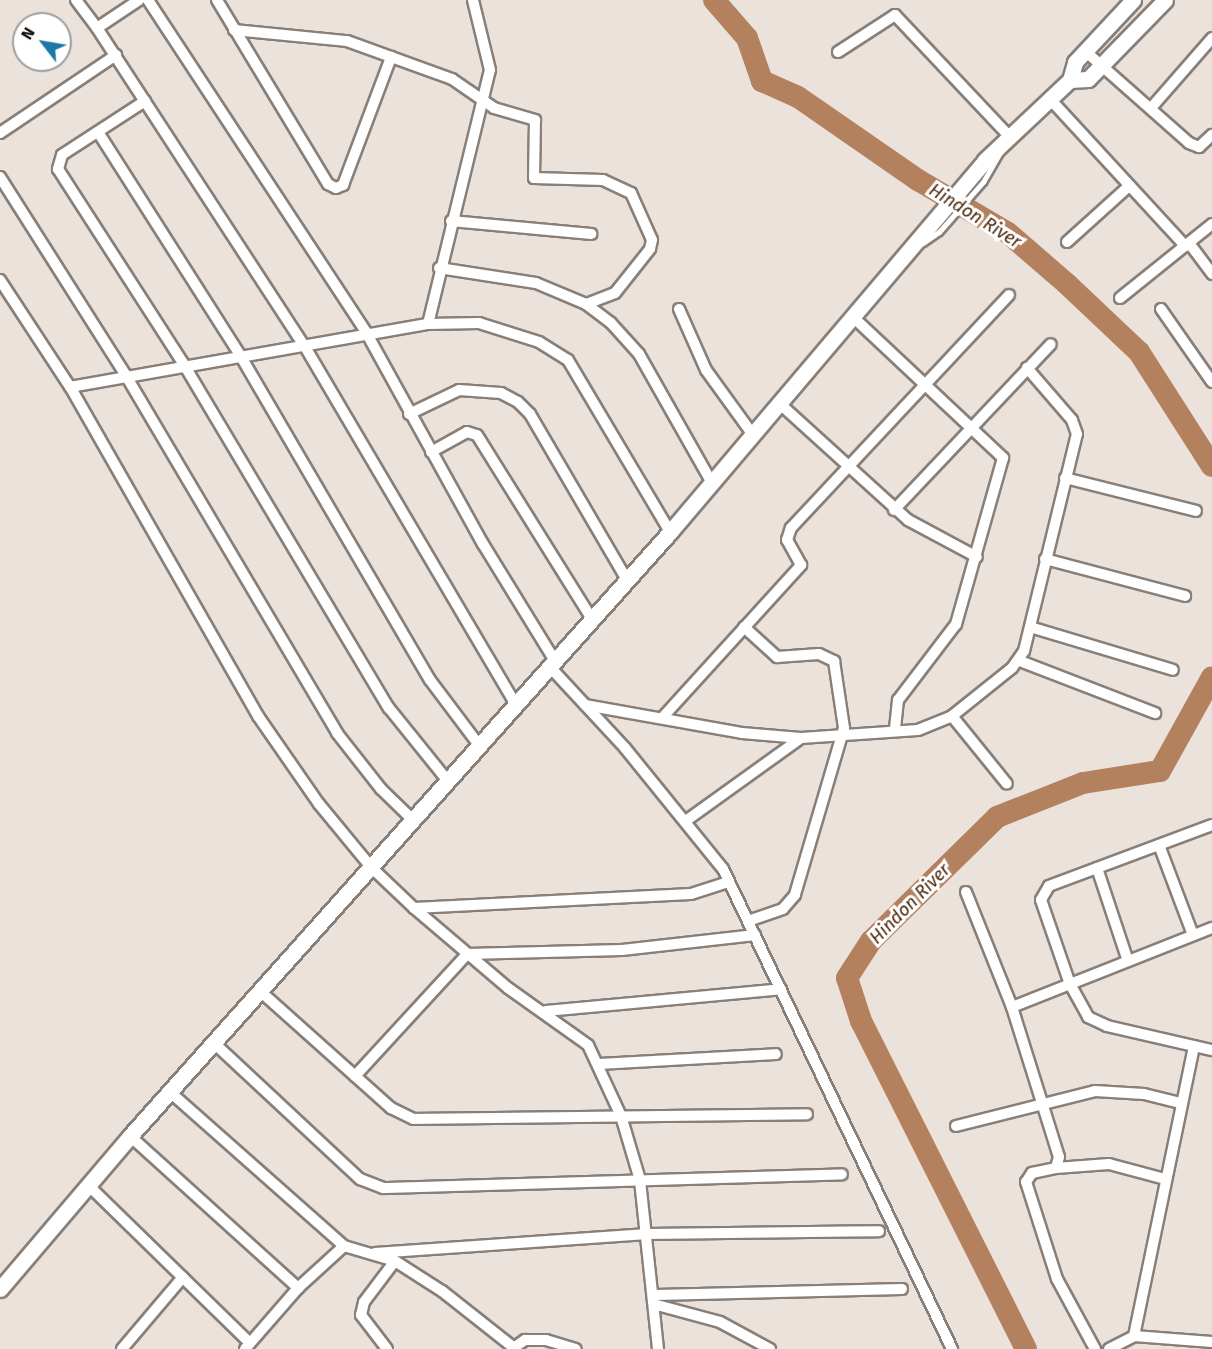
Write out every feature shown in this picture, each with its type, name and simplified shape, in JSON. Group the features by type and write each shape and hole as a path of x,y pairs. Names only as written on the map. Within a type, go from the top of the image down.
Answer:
{"street":[{"path":"76,0 116,55 304,345 516,705"},
{"path":"97,28 139,0"},
{"path":"148,0 367,334 409,414 552,664 585,705 687,820 729,882 949,1348"},
{"path":"217,0 328,184 336,188 343,185 391,57"},
{"path":"428,324 439,268 484,102 490,59 473,0"},
{"path":"1070,80 1069,71 1133,0"},
{"path":"0,1288 130,1136 670,532 906,253 932,231 985,160 1070,80 1088,79 1103,66 1165,0"},
{"path":"838,52 895,15 981,109 1006,140"},
{"path":"234,30 329,38 452,79 484,102 535,120 534,178 603,180 631,193 639,204 652,240 646,258 615,292 586,304"},
{"path":"1151,108 1212,38"},
{"path":"1085,51 1194,146 1212,135"},
{"path":"0,133 116,55"},
{"path":"1050,99 1187,244 1212,274"},
{"path":"145,101 62,155 58,169 183,363 389,708 448,781"},
{"path":"98,132 240,355 430,680 479,745"},
{"path":"0,177 125,374 337,733 381,789 413,820"},
{"path":"1068,242 1130,186"},
{"path":"451,221 591,234"},
{"path":"1120,298 1212,224"},
{"path":"439,268 536,283 586,304 611,323 639,354 712,483"},
{"path":"0,280 70,387 258,716 371,867 467,954 576,1032 599,1064 621,1116 640,1179 656,1300 658,1349"},
{"path":"662,718 801,565 787,540 791,528 1009,295"},
{"path":"679,309 706,370 753,435"},
{"path":"1161,309 1212,382"},
{"path":"853,317 971,425 1002,458 977,556 956,624 897,700 895,731"},
{"path":"70,387 183,363 428,324 479,323 511,331 568,360 670,532"},
{"path":"894,510 971,425 1051,344"},
{"path":"585,705 801,738 843,738 918,730 952,716 1020,661 1077,427 1027,368"},
{"path":"409,414 459,390 501,393 518,402 530,414 627,580"},
{"path":"779,403 894,510 929,535 977,556"},
{"path":"431,452 467,432 477,435 592,619"},
{"path":"1065,478 1196,512"},
{"path":"1045,559 1185,596"},
{"path":"744,627 777,657 819,654 834,661 843,738 795,895 783,909 748,921"},
{"path":"1030,627 1173,670"},
{"path":"1020,661 1155,713"},
{"path":"952,716 1007,784"},
{"path":"687,820 801,738"},
{"path":"1212,825 1097,868 1042,892 1070,984 1095,1022 1212,1050"},
{"path":"1159,845 1193,935"},
{"path":"1097,868 1128,961"},
{"path":"414,908 691,894 729,882"},
{"path":"966,892 1012,1007 1059,1158 1056,1168"},
{"path":"1012,1007 1212,928"},
{"path":"355,1076 467,954 622,950 755,935"},
{"path":"546,1011 781,989"},
{"path":"260,991 391,1108 414,1119 807,1114"},
{"path":"214,1043 371,1185 842,1174"},
{"path":"1134,1336 1194,1046"},
{"path":"599,1064 776,1054"},
{"path":"956,1126 1070,1095 1116,1091 1181,1103"},
{"path":"170,1092 344,1246 375,1252 395,1261 442,1291 512,1348 525,1340 546,1340 576,1349"},
{"path":"130,1136 298,1288"},
{"path":"1095,1349 1057,1279 1026,1182 1032,1173 1056,1168 1108,1164 1165,1179"},
{"path":"88,1185 183,1277 247,1346 298,1288 344,1246"},
{"path":"375,1252 647,1234 879,1231"},
{"path":"387,1349 367,1329 361,1315 364,1302 395,1261"},
{"path":"122,1349 183,1277"},
{"path":"656,1300 902,1289"},
{"path":"656,1300 720,1322 770,1349"},
{"path":"1108,1349 1134,1336 1212,1342"}],"lane":[{"path":"932,231 983,182 1006,140"}],"waterway":[{"name":"Hindon River","path":"714,0 747,38 762,81 798,97 918,180 1008,233 1067,284 1139,352 1212,466"},
{"name":"Hindon River","path":"1026,1349 861,1021 847,978 871,941 997,817 1083,783 1160,771 1212,677"}]}
